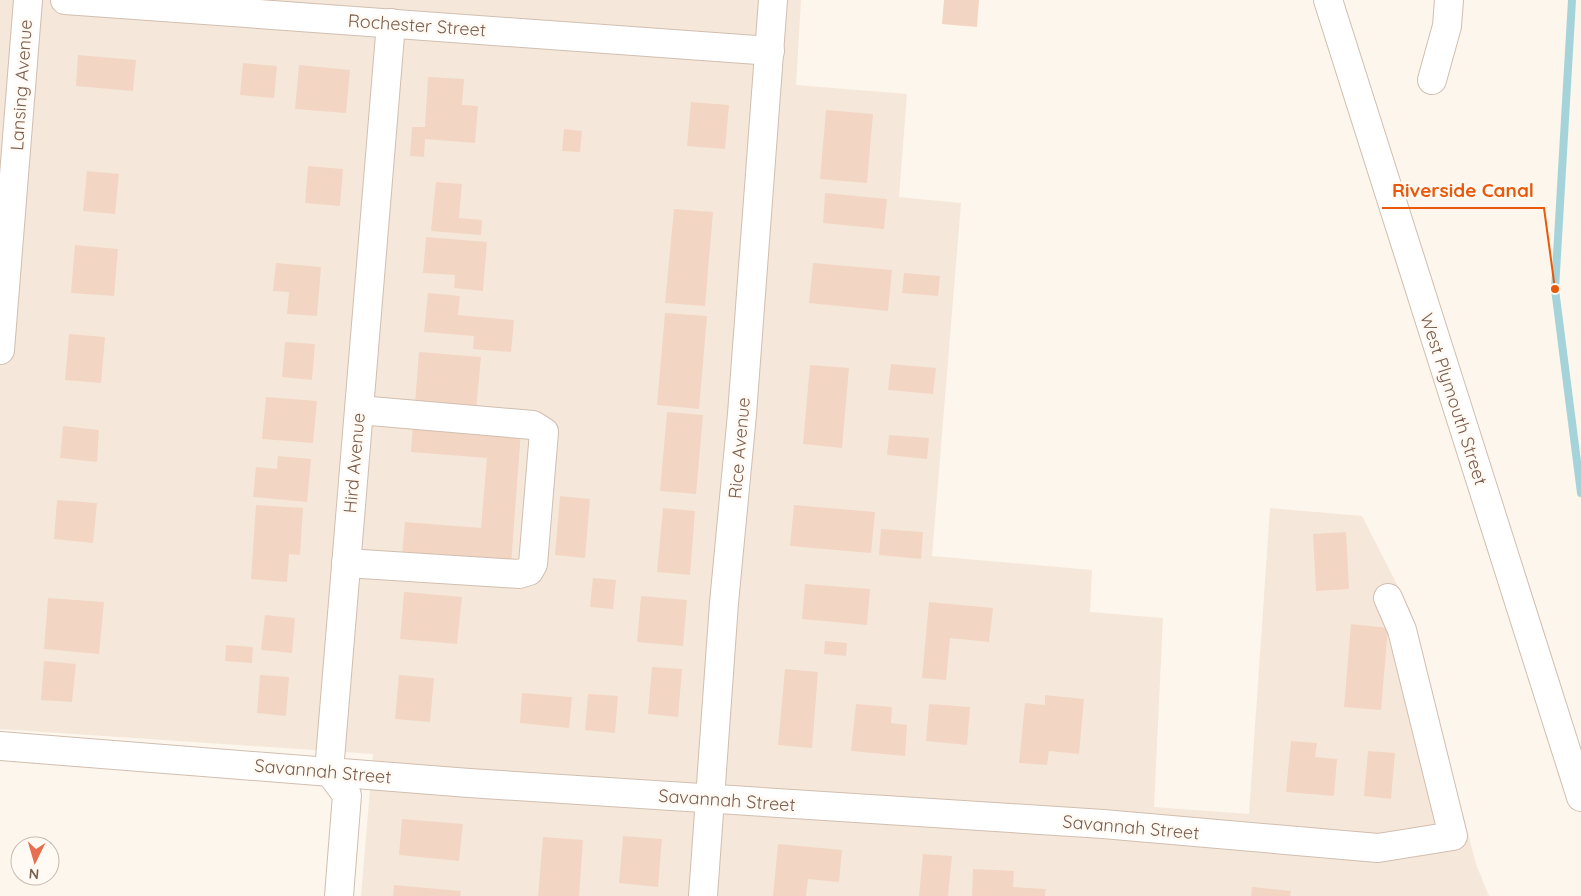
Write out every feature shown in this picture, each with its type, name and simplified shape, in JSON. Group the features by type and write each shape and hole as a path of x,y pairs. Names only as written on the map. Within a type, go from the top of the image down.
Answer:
{"street":[{"name":"Lansing Avenue","path":"0,350 28,0"},
{"name":"Rochester Street","path":"65,0 770,51"},
{"name":"Rice Avenue","path":"703,896 773,0"},
{"name":"West Plymouth Street","path":"1328,0 1581,797"},
{"path":"1432,80 1447,26 1449,0"},
{"name":"Hird Avenue","path":"329,771 391,23"},
{"path":"346,562 519,574 529,571 533,564 544,442 544,432 533,425 359,410"},
{"name":"Savannah Street","path":"0,746 469,783 1093,824 1378,848 1453,836 1402,630 1388,598"},
{"path":"329,771 347,795 339,896"}],"shaded area":[{"path":"0,0 801,0 796,85 907,94 899,197 961,203 932,556 1092,570 1090,612 1163,618 1154,807 1249,814 1270,508 1362,516 1410,610 1476,864 1489,896 361,896 373,754 0,729"}],"building":[{"path":"944,0 979,0 977,27 942,24"},
{"path":"78,55 136,60 133,91 76,86"},
{"path":"243,63 277,66 274,98 240,95"},
{"path":"299,65 350,70 346,113 295,109"},
{"path":"428,77 464,79 462,105 478,106 475,143 425,139 424,157 410,156 412,127 425,127"},
{"path":"691,102 729,105 725,149 687,146"},
{"path":"826,110 873,114 867,183 820,179"},
{"path":"564,129 582,131 580,152 562,151"},
{"path":"308,166 343,169 340,206 305,203"},
{"path":"87,171 119,174 115,214 83,211"},
{"path":"436,182 462,184 459,218 482,220 481,235 431,231"},
{"path":"825,193 887,199 884,229 823,223"},
{"path":"674,209 713,212 705,306 665,303"},
{"path":"426,237 487,242 483,291 454,288 455,275 423,273"},
{"path":"75,245 118,249 114,296 71,293"},
{"path":"276,263 321,267 317,316 287,314 289,292 273,291"},
{"path":"813,263 892,270 888,311 809,303"},
{"path":"904,273 940,276 938,296 902,293"},
{"path":"428,293 460,296 458,315 514,320 511,352 473,349 474,336 424,332"},
{"path":"665,313 707,316 699,409 657,405"},
{"path":"69,334 105,337 101,383 65,380"},
{"path":"285,342 315,344 312,380 282,377"},
{"path":"419,352 481,357 476,410 415,404"},
{"path":"891,364 936,368 933,394 888,390"},
{"path":"810,365 849,368 842,448 803,444"},
{"path":"266,397 317,401 313,443 262,439"},
{"path":"667,412 703,415 696,494 660,491"},
{"path":"413,423 521,431 511,565 402,556 405,522 481,528 487,458 411,452"},
{"path":"63,426 99,430 97,462 60,458"},
{"path":"889,435 929,438 927,459 887,455"},
{"path":"278,456 311,459 307,502 253,497 256,467 277,469"},
{"path":"560,496 590,499 585,558 555,555"},
{"path":"57,500 97,503 93,543 54,539"},
{"path":"256,505 303,508 300,555 289,554 287,582 251,579"},
{"path":"794,505 875,512 871,553 790,546"},
{"path":"663,508 695,511 690,575 657,572"},
{"path":"881,529 923,532 921,559 879,555"},
{"path":"1346,532 1349,589 1316,591 1313,534"},
{"path":"593,578 616,580 613,609 590,607"},
{"path":"805,584 870,589 867,625 802,619"},
{"path":"404,592 462,597 457,644 400,639"},
{"path":"641,596 687,600 683,646 637,642"},
{"path":"48,598 104,602 99,654 44,649"},
{"path":"929,602 993,608 989,642 950,638 946,680 922,678"},
{"path":"265,615 295,618 292,653 261,650"},
{"path":"1351,624 1388,628 1381,710 1344,707"},
{"path":"825,641 847,643 846,656 824,654"},
{"path":"226,645 253,647 252,663 225,661"},
{"path":"44,661 76,664 72,702 41,700"},
{"path":"652,667 682,669 678,717 648,714"},
{"path":"785,669 818,672 812,748 778,745"},
{"path":"260,675 289,677 286,716 257,713"},
{"path":"399,675 434,678 430,722 395,719"},
{"path":"522,693 572,697 569,728 520,723"},
{"path":"588,694 618,696 615,733 585,730"},
{"path":"1045,695 1084,699 1079,754 1049,751 1047,765 1019,763 1025,703 1045,705"},
{"path":"856,704 892,707 891,723 907,725 905,756 851,751"},
{"path":"929,704 970,707 967,745 926,741"},
{"path":"1291,741 1317,743 1315,757 1337,759 1334,796 1286,792"},
{"path":"1368,751 1395,753 1391,799 1364,796"},
{"path":"402,819 463,824 459,861 399,855"},
{"path":"623,836 662,839 658,887 619,883"},
{"path":"543,837 583,840 579,896 538,896"},
{"path":"778,844 842,850 839,882 808,879 806,896 773,896"},
{"path":"923,854 952,856 948,896 919,896"},
{"path":"973,869 1014,871 1013,887 1046,889 1045,896 972,896"},
{"path":"394,885 461,891 460,896 393,896"},
{"path":"1252,887 1291,891 1290,896 1251,896"}],"waterway":[{"path":"1572,0 1555,289 1581,493"}],"place":[{"name":"Riverside Canal","path":"1555,289"}]}
